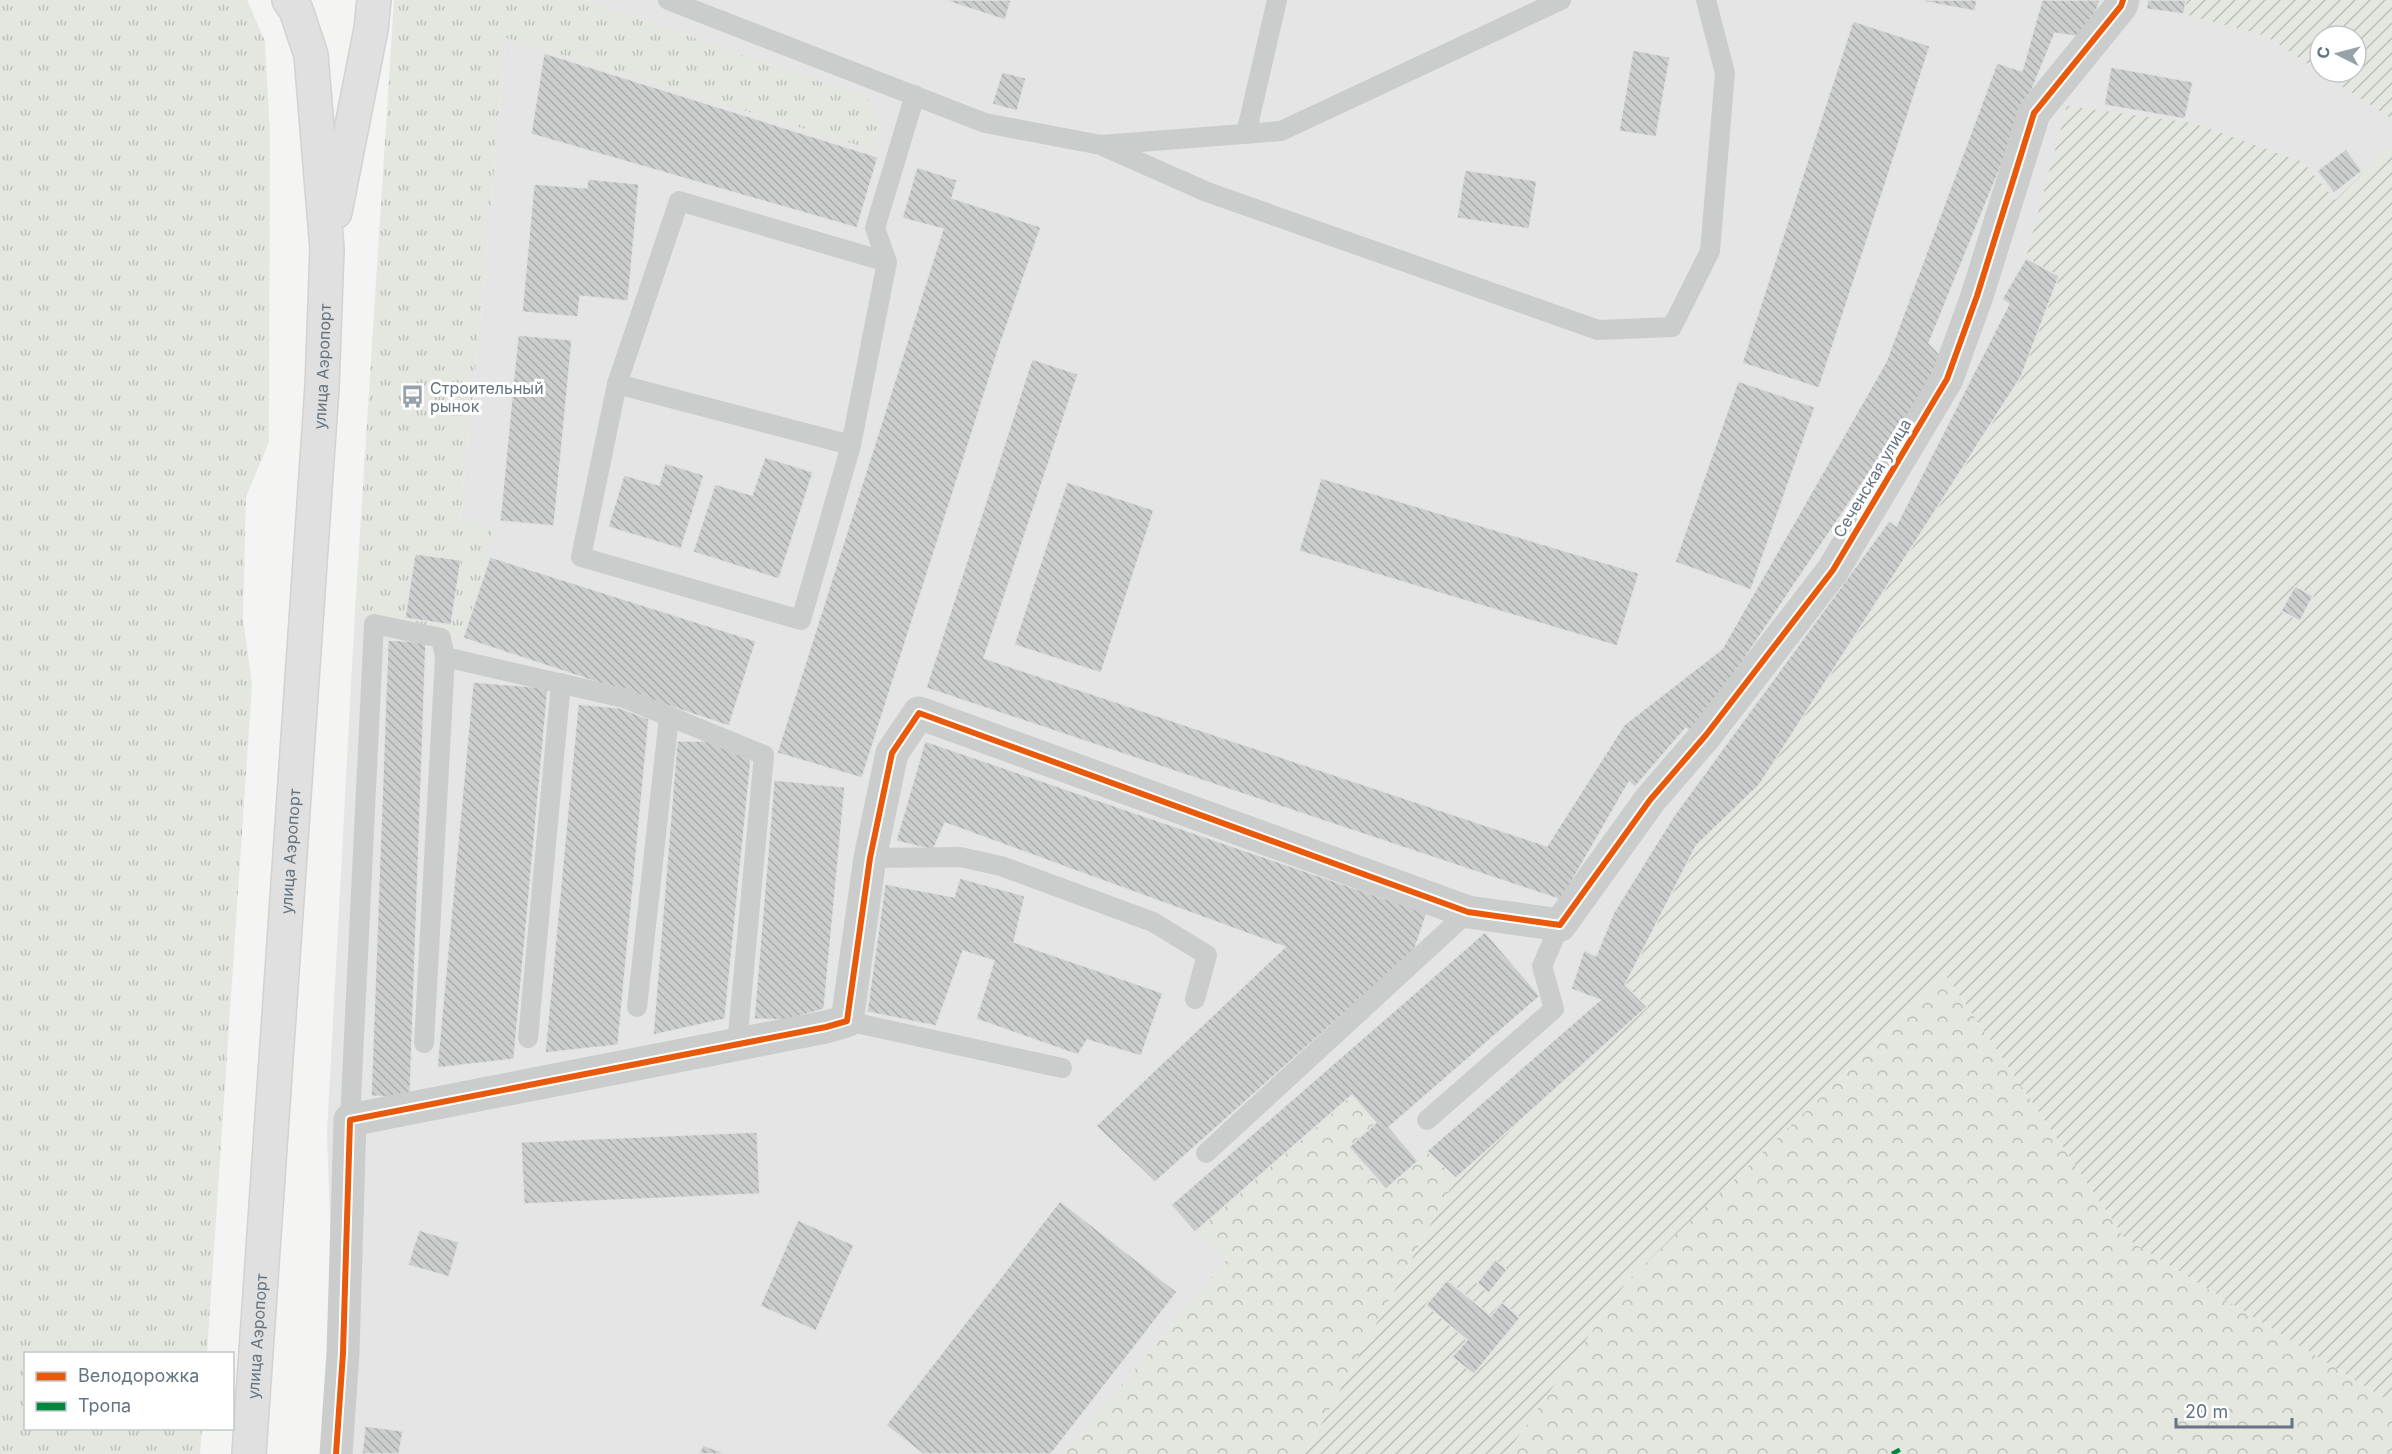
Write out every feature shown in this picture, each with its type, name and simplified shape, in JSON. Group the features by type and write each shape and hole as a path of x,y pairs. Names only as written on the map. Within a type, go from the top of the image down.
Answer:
{"main road":[{"path":"289,0 296,10 311,56 327,249"},
{"path":"327,249 371,29 374,0"},
{"name":"улица Аэропорт","path":"249,1454 322,387 327,249"}],"street":[{"name":"Сеченская улица","path":"1560,925 1650,800 1706,735 1833,570 1947,379 1977,296 2034,113 2095,41 2121,6 2122,0"},
{"path":"336,1454 343,1353 350,1120 737,1045 847,1021 870,858 892,753 919,712 1468,912 1560,925"}],"lane":[{"path":"668,0 985,123 1101,145 1207,192 1598,330 1672,327 1710,251 1725,73 1706,0"},
{"path":"1246,134 1277,0"},
{"path":"1101,145 1281,131 1561,0"},
{"path":"887,262 679,201 617,384 581,557 801,620 852,445 887,262 875,228 915,95"},
{"path":"617,384 852,445"},
{"path":"350,1120 374,624 441,638 445,657 424,1042"},
{"path":"445,657 624,698 764,755 737,1045"},
{"path":"528,1038 561,683"},
{"path":"637,1007 669,717"},
{"path":"870,858 960,857 980,861 1001,866 1153,922 1207,955 1195,999"},
{"path":"1206,1153 1468,912"},
{"path":"1427,1120 1554,1009 1542,966 1560,925"},
{"path":"847,1021 1062,1068"}],"shaded area":[{"path":"585,0 2186,0 2184,14 2266,36 2308,64 2308,84 2339,84 2392,119 2392,145 2335,200 2303,162 2059,276 2021,377 1760,784 1647,1007 1456,1178 1427,1151 1386,1189 1349,1147 1375,1123 1352,1096 1195,1232 1228,1258 1064,1454 338,1454 327,1133 355,611 463,638 460,519 506,38 874,149 879,125 867,98"}],"green space":[{"path":"0,0 247,0 265,41 270,135 269,442 246,497 243,618 252,685 207,1352 24,1352 24,1430 202,1430 200,1454 0,1454"},
{"path":"394,0 585,0 867,98 879,125 874,150 506,38 460,519 492,528 490,557 463,638 355,611"},
{"path":"2186,0 2392,0 2392,119 2338,84 2368,84 2368,24 2308,24 2308,64 2266,36 2184,14"},
{"path":"2067,106 2193,123 2303,162 2335,200 2392,145 2392,1403 2124,1237 1947,977 1627,1281 1506,1454 1305,1454 1456,1178 1647,1007 1625,985 1696,846 1760,784 2021,377 2059,277 2026,258"},
{"path":"1947,977 2124,1237 2392,1403 2392,1454 1506,1454 1627,1281"},
{"path":"1352,1095 1376,1123 1349,1147 1386,1189 1427,1151 1456,1178 1305,1454 1064,1454 1228,1258 1195,1232"}],"building":[{"path":"944,0 1011,0 1005,20"},
{"path":"1915,0 1977,0 1975,11"},
{"path":"2042,0 2100,0 2087,38 2055,33 1929,343 1945,360 1694,734 1686,728 1635,787 1629,782 1561,900 926,688 1032,359 1078,374 984,658 1547,846 1624,725 1722,649 1886,362 1997,63 2022,71"},
{"path":"2148,0 2186,0 2184,14 2146,9"},
{"path":"1853,21 1930,46 1819,388 1742,363"},
{"path":"1633,50 1670,57 1656,137 1619,131"},
{"path":"544,53 878,157 857,228 531,134"},
{"path":"2111,67 2193,82 2185,119 2104,105"},
{"path":"1002,72 1026,78 1017,111 992,104"},
{"path":"2346,149 2362,171 2334,193 2317,171"},
{"path":"917,167 957,180 952,198 1041,227 999,348 862,778 777,753 943,229 902,218"},
{"path":"1465,170 1537,181 1529,229 1457,218"},
{"path":"588,179 639,184 628,301 580,296 578,317 522,312 534,184 587,188"},
{"path":"2026,258 2059,276 2021,377 1760,784 1696,846 1625,985 1647,1007 1456,1178 1427,1151 1600,1000 1571,989 1584,950 1596,956 1614,912 1673,817 1889,521 1896,526 2009,304 2002,299"},
{"path":"518,335 572,340 554,526 500,521"},
{"path":"1738,381 1815,407 1751,590 1675,562"},
{"path":"765,457 813,472 779,579 693,552 715,484 752,495"},
{"path":"665,463 704,475 681,549 608,527 624,475 659,485"},
{"path":"1321,478 1639,573 1617,646 1299,551"},
{"path":"1067,482 1154,510 1101,673 1014,645"},
{"path":"415,554 461,560 451,625 405,618"},
{"path":"490,557 756,641 729,726 463,638"},
{"path":"2295,586 2313,596 2300,621 2281,611"},
{"path":"388,640 426,642 410,1098 371,1096"},
{"path":"473,682 548,688 514,1059 437,1068"},
{"path":"578,704 620,708 649,719 618,1045 545,1053"},
{"path":"677,741 708,741 751,760 725,1019 653,1035"},
{"path":"925,741 1427,913 1414,951 1155,1182 1096,1126 1285,947 945,823 933,850 896,841"},
{"path":"774,780 845,787 824,1009 787,1020 754,1019"},
{"path":"960,878 1025,896 1014,942 1163,993 1141,1056 1087,1040 1078,1055 976,1019 994,961 963,951 936,1026 867,1012 885,884 954,897"},
{"path":"1485,932 1540,996 1389,1127 1418,1161 1386,1189 1349,1147 1376,1123 1352,1095 1195,1232 1171,1205"},
{"path":"757,1132 760,1194 524,1204 521,1142"},
{"path":"1060,1201 1177,1292 1051,1454 923,1454 886,1425"},
{"path":"798,1220 854,1245 816,1331 760,1306"},
{"path":"419,1230 459,1242 449,1277 408,1265"},
{"path":"1495,1260 1507,1270 1489,1293 1477,1283"},
{"path":"1447,1280 1491,1316 1502,1302 1520,1318 1474,1374 1452,1357 1467,1340 1426,1305"},
{"path":"365,1426 403,1431 399,1454 362,1454"},
{"path":"703,1445 727,1454 699,1454"}],"marked path":[{"path":"1892,1454 1901,1449"}],"cycle path":[{"path":"336,1454 343,1353 350,1120 847,1021 870,858 892,753 919,713 1468,912 1560,925 1650,800 1706,735 1833,570 1947,379 1977,296 2034,113 2121,6 2123,0"}],"place":[{"name":"Строительный рынок","path":"412,397"}]}
